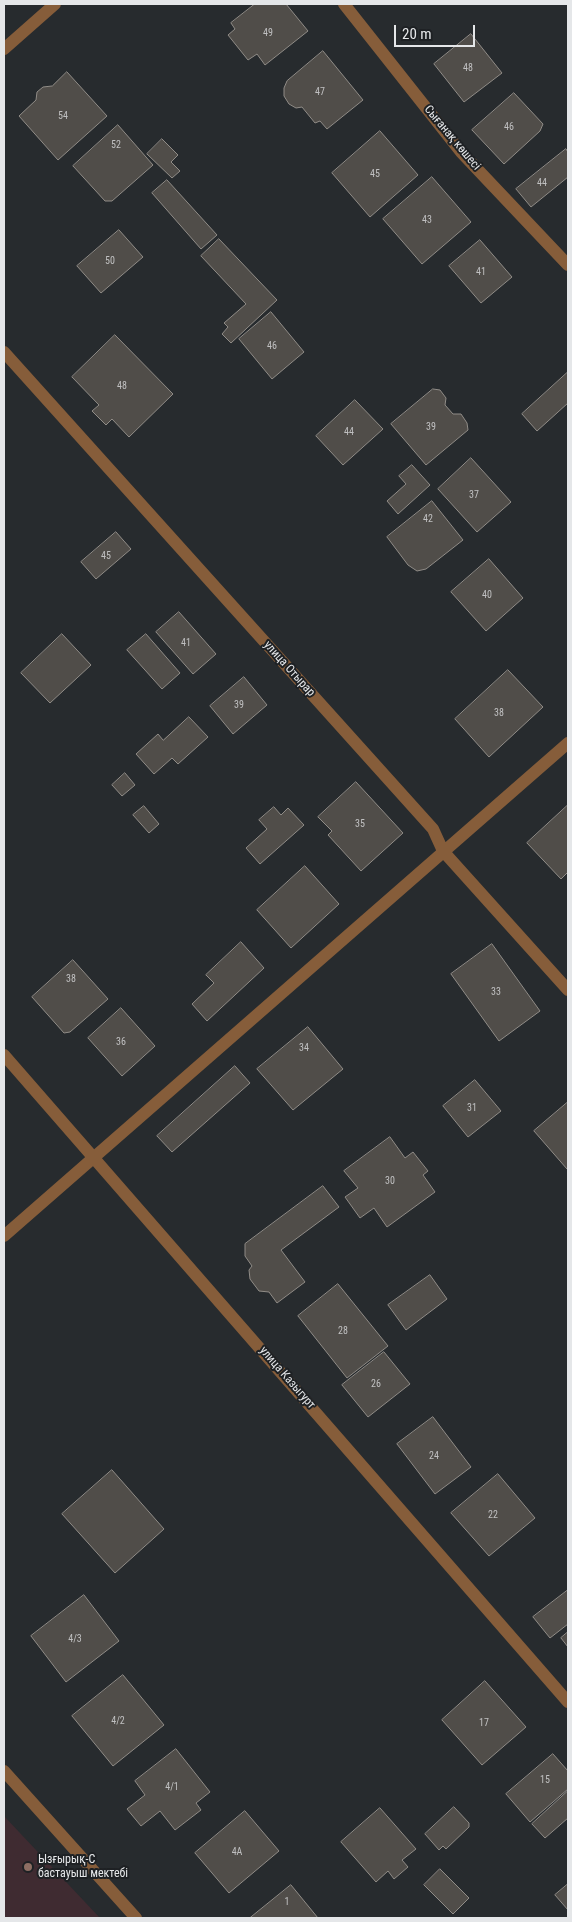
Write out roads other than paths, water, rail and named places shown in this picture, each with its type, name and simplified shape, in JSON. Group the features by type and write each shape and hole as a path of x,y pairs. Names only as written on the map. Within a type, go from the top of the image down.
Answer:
{"street":[{"path":"4,49 55,4"},
{"name":"Сығанақ көшесі","path":"344,4 461,152 568,265"},
{"name":"улица Отырар","path":"4,352 433,829 443,851 568,990"},
{"path":"4,1236 568,743"},
{"name":"улица Казыгурт","path":"4,1055 568,1702"},
{"path":"4,1771 136,1918"}],"place":[{"name":"Ызғырық-С бастауыш мектебі","path":"28,1867"}]}
